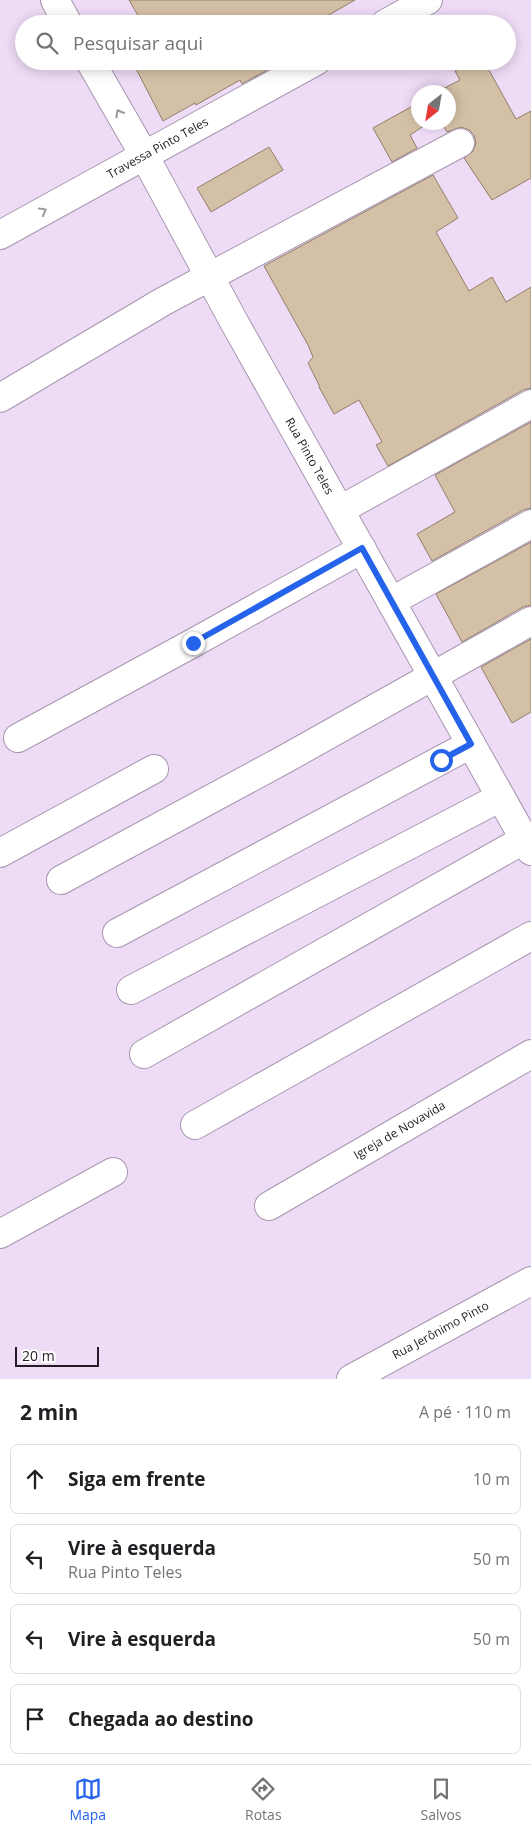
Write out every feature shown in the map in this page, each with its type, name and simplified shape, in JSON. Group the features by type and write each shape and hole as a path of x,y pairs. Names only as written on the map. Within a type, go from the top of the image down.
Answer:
{"street":[{"path":"55,0 63,15"},
{"path":"401,15 428,0"},
{"name":"Rua Pinto Teles","path":"95,70 528,845"},
{"name":"Travessa Pinto Teles","path":"0,235 300,70"},
{"path":"0,398 210,276 460,143"},
{"path":"340,510 531,404"},
{"path":"392,601 531,524"},
{"path":"18,738 362,548"},
{"path":"61,880 531,621"},
{"path":"117,933 471,744"},
{"path":"0,852 154,769"},
{"path":"131,990 501,797"},
{"path":"144,1054 528,845"},
{"path":"195,1125 531,936"},
{"name":"Igreja de Novavida","path":"269,1206 531,1054"},
{"path":"0,1234 114,1172"},
{"name":"Rua Jerônimo Pinto","path":"351,1379 531,1281"}],"building":[{"path":"129,0 355,0 329,15 138,15"},
{"path":"137,70 267,70 242,84 240,80 163,121"},
{"path":"457,70 489,70 516,119 531,111 531,178 492,200 464,158 473,151 476,143 474,135 469,130 461,127 456,129 456,85 450,85 460,80 455,71"},
{"path":"411,107 411,130 418,130 410,135 417,148 392,162 373,128"},
{"path":"269,147 283,170 211,212 197,188"},
{"path":"433,175 458,218 436,232 469,291 492,277 506,302 531,287 531,388 523,390 388,466 376,445 382,442 359,400 334,414 308,363 313,357 308,345 264,266"},
{"path":"531,422 531,508 523,510 432,561 417,534 455,512 435,475"},
{"path":"531,542 531,605 523,607 462,642 436,594"},
{"path":"531,639 531,712 512,723 481,667"}],"route":[{"path":"193,643 362,548 471,744 441,760"}]}
